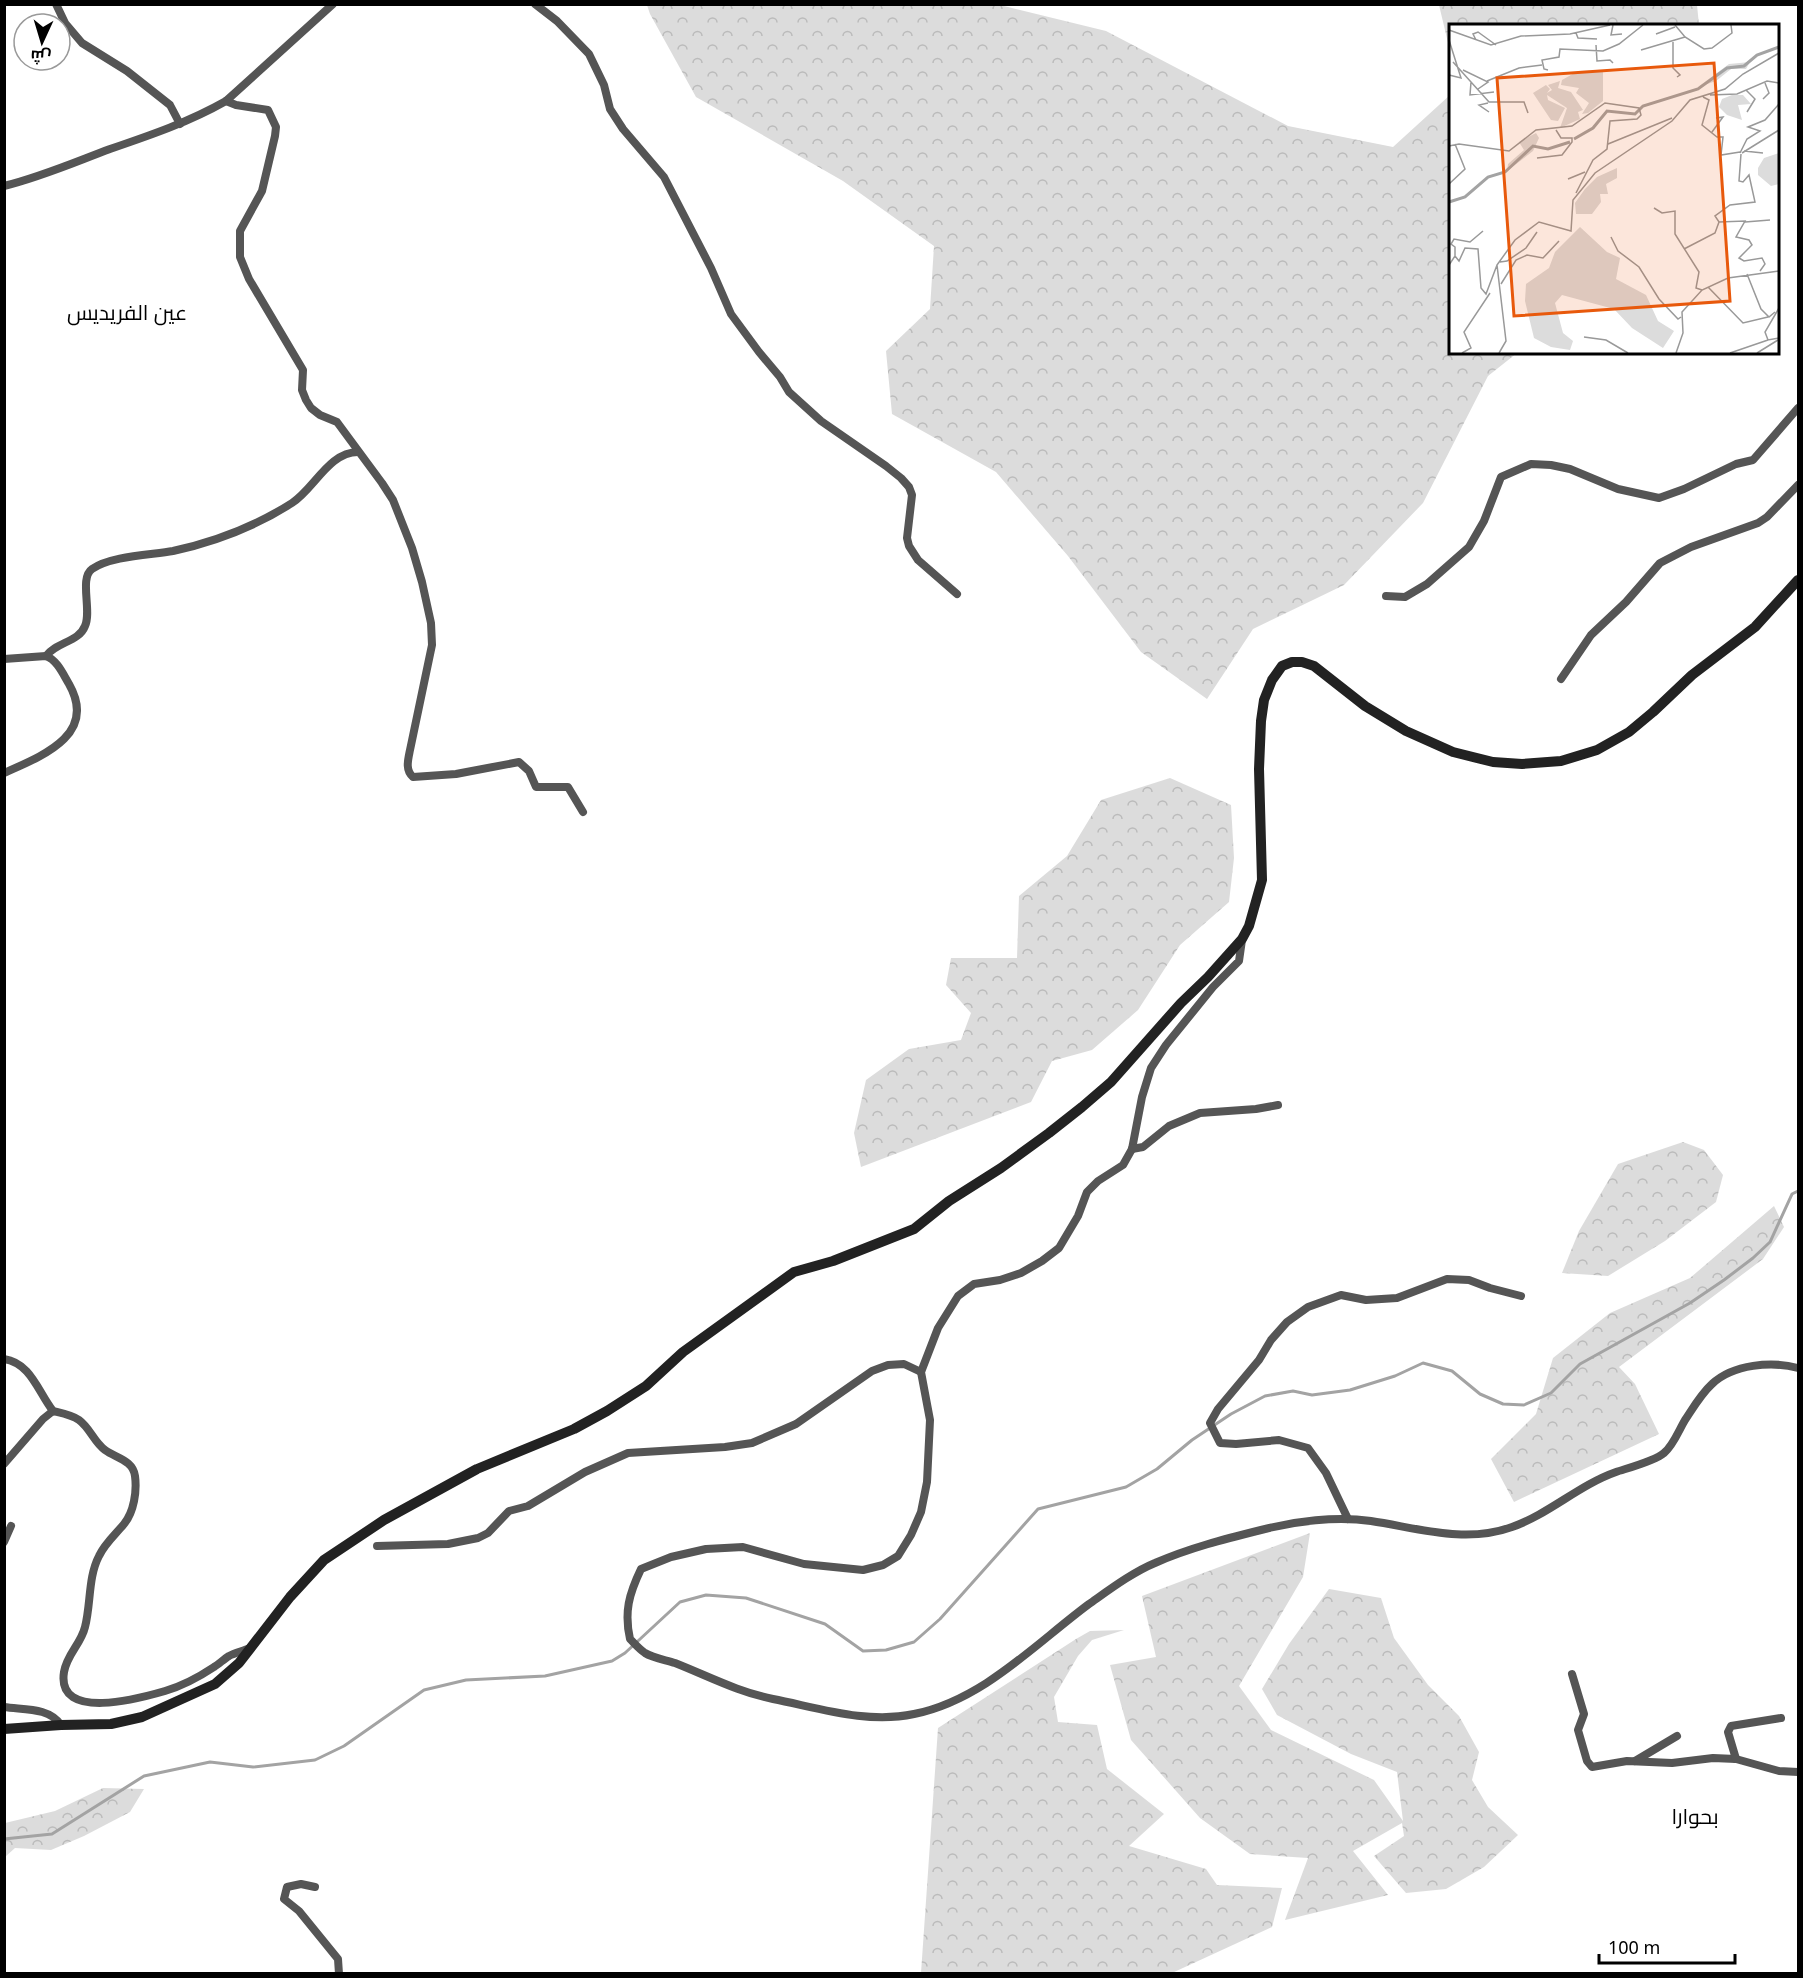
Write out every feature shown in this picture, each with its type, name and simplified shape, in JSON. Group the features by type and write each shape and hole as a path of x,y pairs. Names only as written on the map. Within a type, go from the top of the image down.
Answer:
{"main road":[{"path":"4,1729 111,1724 141,1717 215,1684 239,1663 290,1597 324,1560 384,1520 477,1469 574,1429 607,1411 646,1386 683,1352 794,1272 833,1261 914,1229 949,1201 1049,1133 1111,1082 1165,1020 1242,939 1252,918 1262,880 1259,769 1262,707 1272,681 1282,666 1292,662 1302,662 1314,666 1365,706 1406,731 1453,752 1493,762 1522,764 1561,761 1597,750 1629,732 1692,675 1755,627 1798,580"}],"street":[{"path":"56,4 65,23 82,43 127,71 170,105 180,124"},
{"path":"4,186 47,174 180,124 226,101 333,4"},
{"path":"535,4 570,33 589,54 604,85 610,109 623,129 664,177 711,268 731,314 789,392 821,421 886,466 909,488 912,495 907,538 909,546 918,560 957,594"},
{"path":"226,101 236,105 268,110 276,127 262,191 240,231 240,258 249,279 303,370 302,390 311,408 320,415 337,422 393,500 403,522 422,582 431,623 432,645 410,750 407,767 409,774 412,777 445,776 519,762 524,764 529,771 536,787 568,787 583,812"},
{"path":"1386,596 1405,597 1427,584 1470,547 1484,521 1501,477 1531,464 1551,465 1570,469 1618,489 1659,498 1684,489 1736,464 1753,460 1798,408"},
{"path":"46,656 51,650 80,634 86,626 86,577 91,570 110,562 175,550 251,526 296,500 327,468 347,452 358,452"},
{"path":"1561,679 1587,640 1626,602 1659,563 1691,547 1758,523 1767,517 1798,485"},
{"path":"4,660 46,656 54,660 70,687 77,708 77,719 71,732 51,750 4,772"},
{"path":"1242,939 1239,961 1213,987 1166,1045 1151,1068 1142,1097 1132,1149 1123,1165 1098,1181 1087,1192 1078,1216 1059,1248 1041,1262 1021,1272 1000,1280 974,1284 958,1296 938,1328 921,1372 930,1420 927,1482 921,1512 911,1535 897,1556 883,1565 863,1570 804,1564 743,1547 706,1549 670,1557 641,1569 630,1592 627,1619 630,1640 645,1653 740,1691 857,1716 911,1715 928,1711 978,1688 1036,1647 1090,1604 1153,1564 1216,1541 1267,1528 1314,1521 1348,1519 1460,1535 1486,1534 1513,1527 1612,1473 1664,1454 1700,1398 1723,1376 1748,1367 1781,1363 1798,1368"},
{"path":"1132,1149 1143,1147 1169,1126 1200,1113 1278,1106"},
{"path":"1348,1519 1326,1473 1308,1448 1279,1440 1236,1444 1220,1443 1210,1423 1218,1409 1259,1360 1276,1334 1287,1322 1308,1307 1341,1295 1366,1300 1397,1298 1447,1279 1469,1280 1521,1296"},
{"path":"4,1359 14,1361 26,1370 53,1411 77,1418 104,1449 126,1461 133,1469 135,1476 132,1508 128,1519 108,1540 93,1570 90,1605 85,1628 81,1640 69,1656 64,1672 64,1686 68,1692 82,1701 94,1703 146,1696 186,1683 228,1656 250,1648"},
{"path":"377,1546 448,1544 478,1538 488,1533 509,1511 528,1506 585,1472 628,1453 725,1447 752,1443 796,1424 872,1371 888,1365 904,1364 921,1372"},
{"path":"4,1464 43,1419 53,1411"},
{"path":"4,1542 11,1526"},
{"path":"1572,1674 1584,1714 1578,1730 1587,1761 1592,1767 1627,1761 1672,1763 1713,1758 1736,1759 1779,1771 1798,1772"},
{"path":"4,1707 49,1712 61,1725"},
{"path":"1736,1759 1728,1732 1731,1726 1781,1718"},
{"path":"1635,1761 1677,1736"},
{"path":"315,1887 301,1884 286,1887 284,1899 299,1911 338,1959 339,1974"}],"green space":[{"path":"647,5 1000,5 1106,31 1288,126 1393,147 1449,96 1449,354 1516,354 1488,376 1423,503 1344,585 1253,629 1207,699 1141,652 1068,556 996,472 892,414 886,351 930,309 934,246 843,181 696,97"},
{"path":"1439,5 1697,5 1699,24 1449,24 1449,47"},
{"path":"1170,778 1231,805 1234,858 1229,902 1180,945 1138,1010 1092,1050 1052,1061 1031,1102 861,1167 854,1133 866,1080 909,1049 961,1040 971,1013 946,985 951,958 1017,958 1019,896 1067,856 1101,800"},
{"path":"1683,1142 1704,1150 1723,1175 1716,1202 1665,1241 1608,1276 1562,1273 1579,1231 1618,1164"},
{"path":"1774,1206 1784,1227 1763,1259 1619,1367 1635,1384 1659,1434 1514,1502 1491,1459 1536,1414 1553,1358 1610,1313 1690,1278"},
{"path":"1310,1533 1303,1577 1239,1686 1271,1730 1374,1780 1403,1821 1397,1772 1351,1754 1277,1715 1262,1689 1289,1644 1329,1589 1381,1598 1394,1638 1428,1685 1459,1716 1479,1752 1472,1780 1488,1807 1518,1835 1484,1867 1446,1889 1406,1893 1374,1856 1404,1836 1402,1823 1353,1851 1388,1895 1285,1920 1308,1858 1250,1854 1200,1818 1131,1740 1110,1665 1156,1657 1142,1596"},
{"path":"1124,1630 1092,1640 1078,1656 1054,1697 1058,1722 1097,1725 1107,1769 1164,1814 1129,1846 1206,1869 1217,1885 1282,1888 1272,1927 1172,1973 921,1973 938,1728 1090,1631"},
{"path":"103,1788 144,1789 130,1812 84,1836 51,1850 15,1848 5,1857 5,1823 55,1811"}],"waterway":[{"path":"4,1839 52,1834 144,1776 210,1762 253,1767 315,1760 344,1746 424,1690 466,1680 545,1676 612,1661 625,1653 680,1602 706,1595 746,1598 825,1624 863,1651 886,1650 914,1642 940,1619 1038,1509 1126,1487 1157,1469 1192,1440 1231,1414 1265,1396 1293,1391 1312,1395 1350,1390 1395,1376 1423,1363 1452,1371 1480,1394 1503,1404 1524,1405 1551,1393 1580,1364 1690,1303 1753,1258 1770,1242 1792,1194 1798,1191"}],"district":[{"name":"عين الفريديس","path":"127,312"},
{"name":"بحوارا","path":"1695,1816"}]}
